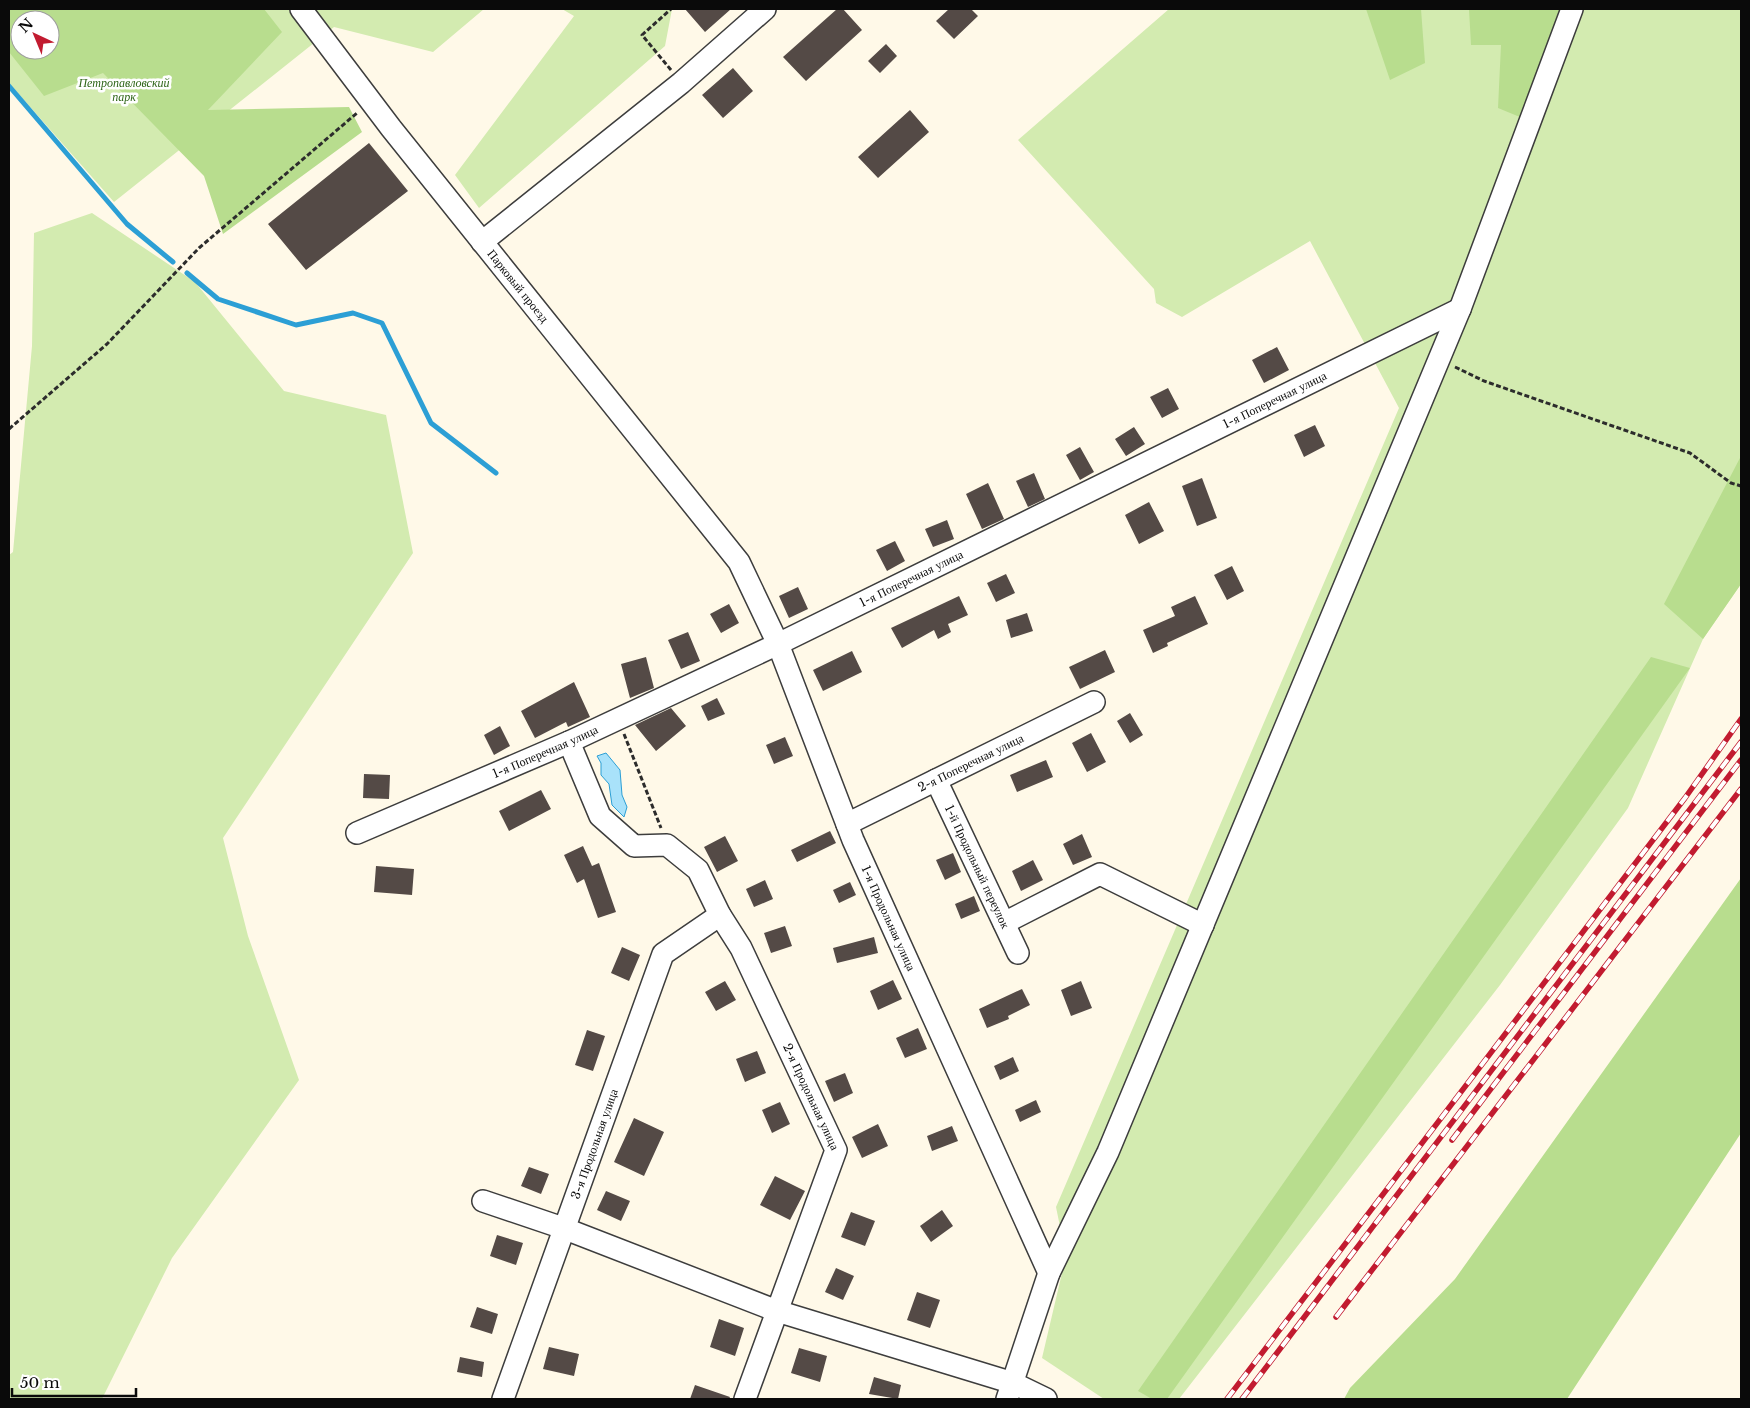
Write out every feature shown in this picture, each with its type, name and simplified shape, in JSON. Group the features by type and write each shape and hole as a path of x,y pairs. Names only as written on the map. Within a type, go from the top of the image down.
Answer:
{"street":[{"name":"Парковый проезд","path":"301,9 371,102 739,562"},
{"path":"482,242 680,83 766,9"},
{"path":"1010,1391 1049,1273 1108,1152 1460,309 1572,9"},
{"name":"1-я Поперечная улица","path":"357,833 569,742 778,644 1460,309"},
{"name":"1-я Продольная улица","path":"739,562 778,644 847,824 1049,1273"},
{"name":"2-я Поперечная улица","path":"847,824 1094,702"},
{"path":"569,742 600,816 634,846 667,845"},
{"name":"1-й Продольный переулок","path":"936,780 1018,953"},
{"name":"2-я Продольная улица","path":"667,845 698,870 720,915 741,948 836,1150 745,1399"},
{"path":"1004,923 1100,874 1203,925"},
{"name":"3-я Продольная улица","path":"504,1399 563,1228 663,954 720,915"},
{"path":"483,1201 563,1228 777,1312 1010,1391 1046,1399"}],"path":[{"path":"671,9 642,35 680,83"},
{"path":"9,429 107,344 199,248 371,102"},
{"path":"1438,360 1484,381 1690,453 1731,482 1741,486"},
{"path":"618,719 667,845"}],"green space":[{"name":"Петропавловский парк","path":"9,9 484,9 433,52 334,27 114,202 9,83"},
{"path":"9,9 264,9 282,32 208,110 349,107 362,132 223,234 204,176 103,73 44,96 15,60 60,60 60,10 10,10 10,53"},
{"path":"562,9 672,9 665,46 479,208 455,175 574,16"},
{"path":"1169,9 1741,9 1741,584 1703,639 1628,808 1500,985 1179,1399 1104,1399 1042,1358 1066,1256 1056,1207 1399,408 1310,241 1182,317 1156,303 1154,289 1018,140"},
{"path":"1366,9 1421,9 1425,63 1390,80"},
{"path":"1469,9 1572,9 1530,121 1498,108 1501,45 1471,45"},
{"path":"92,213 195,282 284,391 386,415 413,553 223,838 248,936 299,1080 172,1258 102,1399 9,1399 9,555 13,552 32,346 34,233"},
{"path":"1741,456 1741,584 1703,639 1664,604"},
{"path":"1651,657 1690,668 1167,1399 1152,1399 1138,1391"},
{"path":"1741,878 1741,1133 1567,1399 1344,1399 1350,1388 1455,1279"}],"water":[{"path":"606,753 620,770 622,795 627,807 624,817 612,805 609,784 601,775 601,763 597,756"}],"building":[{"path":"685,9 731,9 705,32"},
{"path":"837,9 843,9 862,30 806,81 783,57"},
{"path":"949,9 971,9 978,16 954,39 936,21"},
{"path":"886,44 897,56 880,73 868,61"},
{"path":"733,68 753,91 723,118 702,95"},
{"path":"910,110 929,132 878,178 858,157"},
{"path":"369,143 408,191 306,270 268,224"},
{"path":"1277,347 1289,370 1264,383 1252,360"},
{"path":"1168,388 1179,409 1162,418 1150,397"},
{"path":"1315,425 1325,446 1304,457 1294,435"},
{"path":"1134,427 1145,444 1126,456 1115,439"},
{"path":"1080,447 1094,472 1080,480 1066,455"},
{"path":"1034,473 1045,499 1028,507 1016,481"},
{"path":"1202,478 1217,518 1197,526 1182,486"},
{"path":"988,483 1004,519 982,529 966,494"},
{"path":"1149,502 1164,531 1139,544 1125,515"},
{"path":"947,520 954,539 933,547 925,529"},
{"path":"895,541 905,561 887,571 876,550"},
{"path":"1232,566 1244,591 1227,600 1214,575"},
{"path":"1006,574 1015,593 996,602 987,583"},
{"path":"798,587 808,609 789,618 779,596"},
{"path":"959,596 968,615 948,624 951,632 938,639 934,630 902,648 891,628"},
{"path":"1195,596 1208,624 1167,643 1168,646 1153,653 1143,630 1175,616 1171,607"},
{"path":"729,604 739,623 721,633 710,614"},
{"path":"1027,613 1033,631 1011,638 1006,620"},
{"path":"688,632 700,661 681,669 668,640"},
{"path":"1105,650 1115,672 1080,689 1069,667"},
{"path":"852,651 862,672 823,691 813,670"},
{"path":"646,657 654,688 630,698 621,664"},
{"path":"574,682 590,717 568,727 566,722 535,738 521,711"},
{"path":"717,698 725,714 708,721 701,706"},
{"path":"671,708 686,726 656,751 635,725"},
{"path":"1130,713 1143,735 1130,743 1117,721"},
{"path":"500,726 510,746 494,755 484,735"},
{"path":"1091,733 1106,762 1087,772 1072,743"},
{"path":"785,737 793,756 774,764 766,745"},
{"path":"1046,760 1053,777 1017,792 1010,775"},
{"path":"364,774 390,775 389,799 363,798"},
{"path":"541,790 551,809 509,831 499,811"},
{"path":"830,831 836,843 797,862 791,850"},
{"path":"1082,834 1092,857 1073,865 1063,844"},
{"path":"725,836 738,861 717,872 704,847"},
{"path":"583,846 592,866 599,863 616,912 598,918 584,879 577,883 564,855"},
{"path":"953,853 961,872 945,880 936,860"},
{"path":"1033,860 1043,880 1021,891 1012,871"},
{"path":"376,866 414,869 412,895 374,892"},
{"path":"765,880 773,899 754,907 746,889"},
{"path":"850,882 856,895 839,903 833,890"},
{"path":"974,896 980,911 961,919 955,904"},
{"path":"785,926 792,946 771,953 764,933"},
{"path":"874,937 878,953 837,963 833,948"},
{"path":"622,947 640,955 629,981 611,973"},
{"path":"893,980 902,999 878,1010 870,991"},
{"path":"725,981 736,1000 716,1011 705,992"},
{"path":"1081,981 1092,1008 1071,1016 1061,990"},
{"path":"1022,989 1030,1005 1008,1016 1009,1019 987,1028 979,1009"},
{"path":"918,1028 927,1049 905,1058 896,1038"},
{"path":"587,1030 605,1036 593,1071 575,1065"},
{"path":"757,1051 766,1073 745,1082 736,1059"},
{"path":"1013,1057 1019,1071 1000,1080 994,1066"},
{"path":"845,1073 853,1093 834,1102 825,1081"},
{"path":"1036,1100 1041,1112 1020,1122 1015,1110"},
{"path":"780,1102 790,1124 772,1133 762,1110"},
{"path":"634,1118 664,1132 644,1176 614,1162"},
{"path":"878,1124 888,1146 862,1158 852,1137"},
{"path":"952,1126 958,1141 932,1151 927,1136"},
{"path":"529,1167 549,1174 541,1194 521,1186"},
{"path":"775,1176 805,1191 790,1220 760,1205"},
{"path":"606,1191 630,1201 621,1221 597,1210"},
{"path":"942,1210 953,1226 931,1242 920,1226"},
{"path":"851,1212 875,1221 865,1246 841,1237"},
{"path":"497,1235 523,1243 516,1265 490,1256"},
{"path":"836,1268 854,1276 843,1300 825,1292"},
{"path":"917,1292 940,1300 930,1328 907,1320"},
{"path":"477,1307 498,1314 492,1334 470,1327"},
{"path":"719,1319 744,1328 735,1356 710,1347"},
{"path":"549,1347 579,1354 574,1376 543,1369"},
{"path":"799,1348 827,1356 820,1382 791,1373"},
{"path":"460,1357 484,1362 482,1377 457,1372"},
{"path":"874,1377 901,1385 898,1399 869,1394"},
{"path":"695,1385 730,1397 729,1399 690,1399"}],"waterway":[{"path":"9,86 127,224 173,262"},
{"path":"187,273 218,299 296,325 353,313 382,323 431,423 496,473"}],"railway":[{"path":"1227,1399 1685,798 1741,719"},
{"path":"1242,1399 1741,742"},
{"path":"1452,1140 1741,760"},
{"path":"1336,1317 1741,789"}]}
